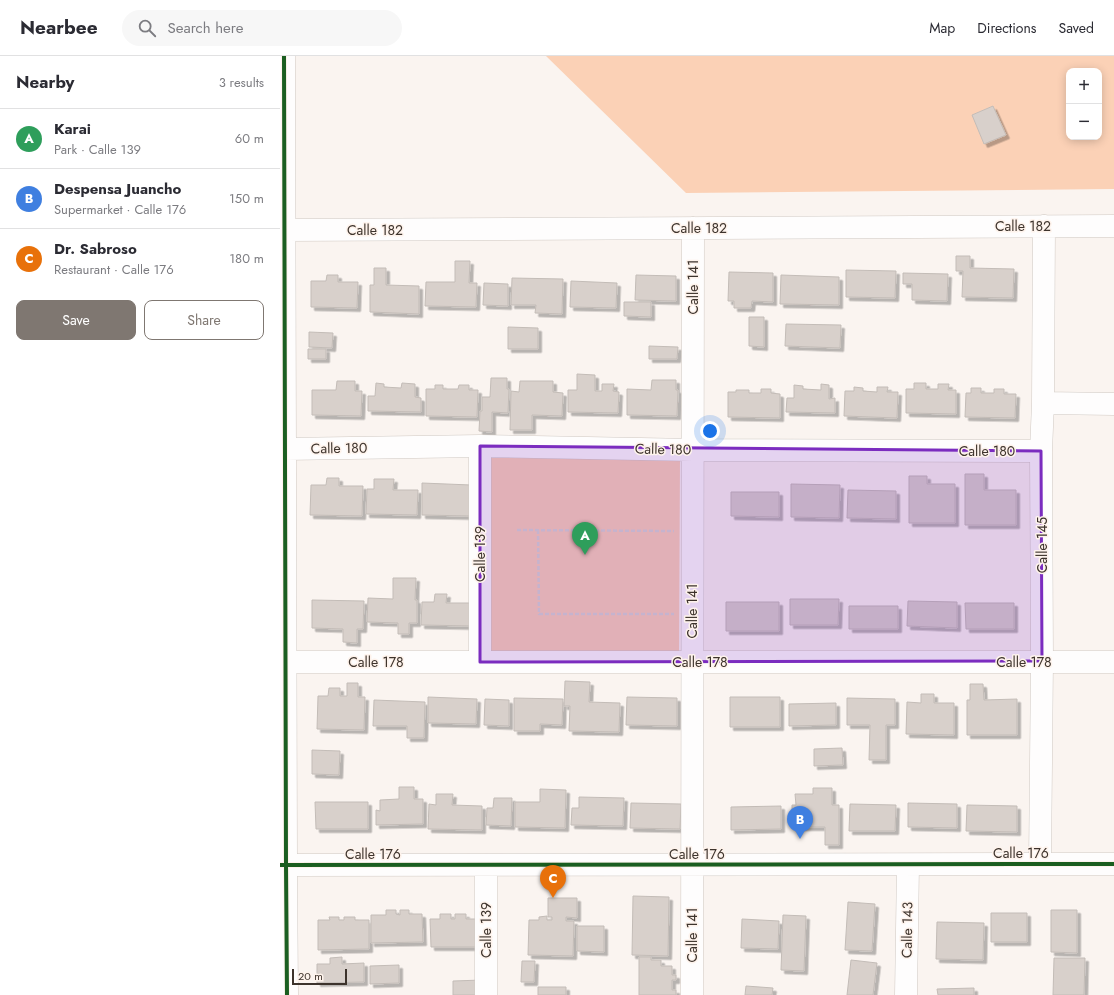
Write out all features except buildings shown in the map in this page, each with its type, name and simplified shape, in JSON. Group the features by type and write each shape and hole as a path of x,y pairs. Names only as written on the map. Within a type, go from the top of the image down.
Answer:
{"street":[{"path":"284,56 282,205 284,230 285,449 283,540 285,662 283,865 287,995"},
{"name":"Calle 145","path":"1040,864 1042,661 1041,451 1043,403 1044,226"},
{"name":"Calle 182","path":"284,230 1114,226"},
{"name":"Calle 141","path":"692,995 693,228"},
{"path":"1043,403 1114,404"},
{"name":"Calle 180","path":"285,449 480,446 693,450 1041,451"},
{"name":"Calle 139","path":"480,446 480,662"},
{"name":"Calle 178","path":"285,662 1114,662"},
{"name":"Calle 176","path":"283,865 692,866 1114,864"},
{"name":"Calle 139","path":"486,865 486,995"},
{"name":"Calle 143","path":"906,995 908,865"}],"path":[{"path":"516,530 692,531"},
{"path":"538,530 539,614 692,614"}],"highlighted area":[{"path":"480,446 1041,451 1042,661 480,662"}],"shaded area":[{"path":"546,56 1114,56 1114,189 686,193"},
{"path":"490,458 680,459 679,652 490,654"}],"cycle path":[{"path":"284,56 287,995"},
{"path":"280,865 1114,864"}],"place":[{"name":"Karai","path":"585,555"},
{"name":"Despensa Juancho","path":"800,839"},
{"name":"Dr. Sabroso","path":"553,898"}]}
